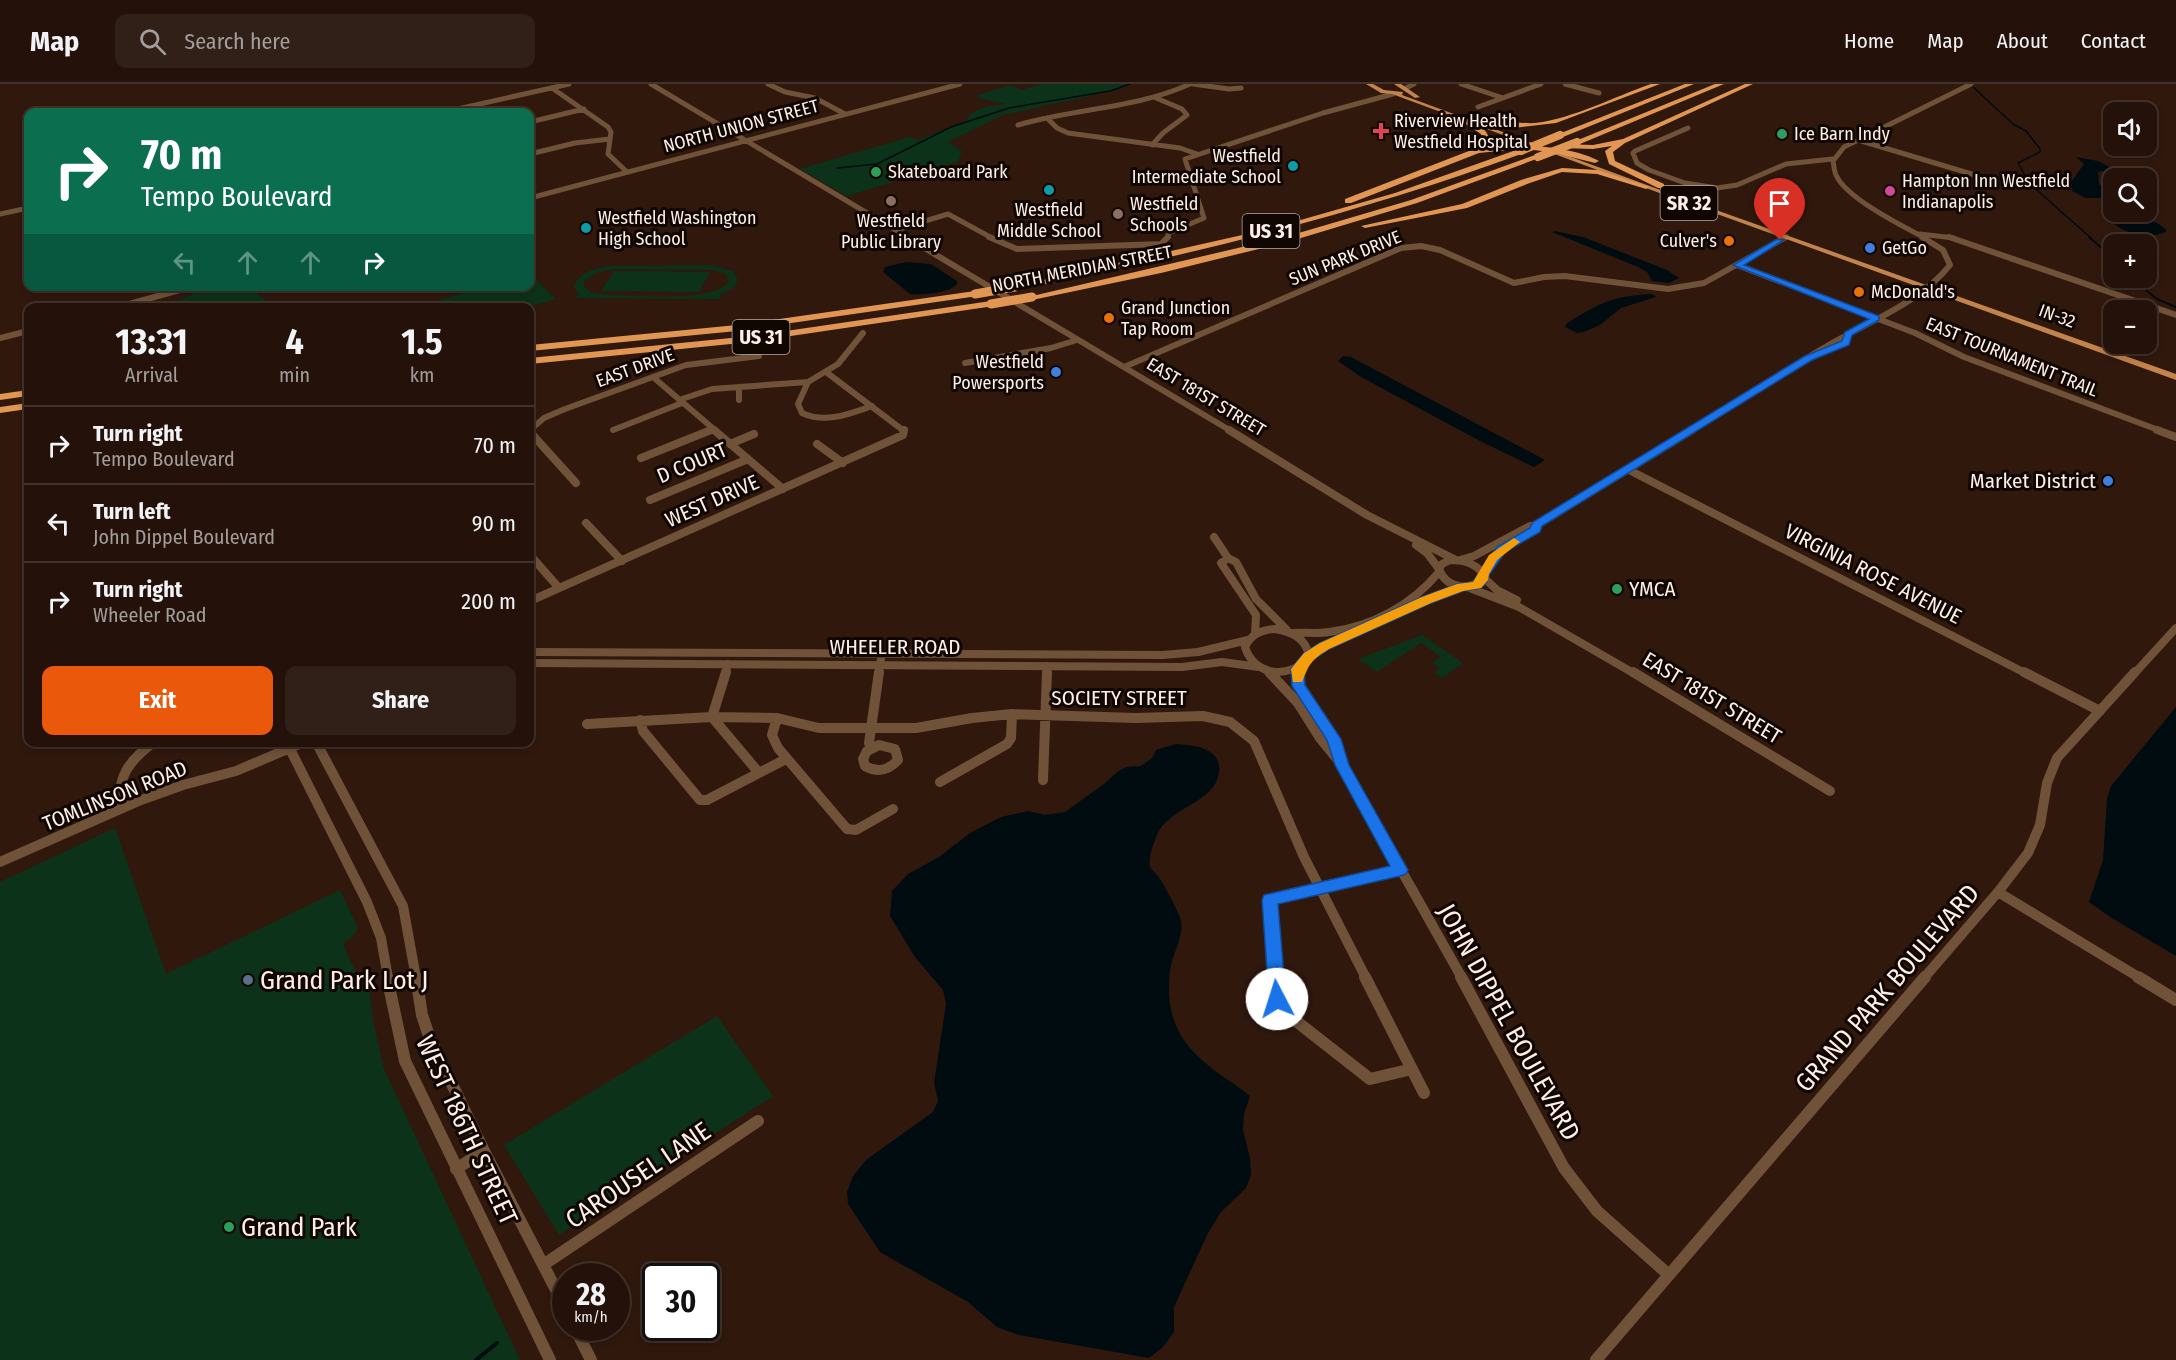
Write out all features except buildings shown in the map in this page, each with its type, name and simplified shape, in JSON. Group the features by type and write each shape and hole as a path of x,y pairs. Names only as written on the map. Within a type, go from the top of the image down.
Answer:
{"highway":[{"path":"1493,123 1532,126 1577,113 1657,84"},
{"name":"NORTH MERIDIAN STREET","path":"534,348 737,328 975,294 1105,270 1255,235 1397,195 1521,151 1692,84"},
{"name":"NORTH MERIDIAN STREET","path":"534,361 752,339 991,304 1272,244 1415,202 1538,157 1721,84"},
{"path":"1661,186 1612,162 1609,156 1610,149 1750,84"},
{"path":"1524,182 1548,169 1552,162 1546,138 1548,129 1577,113"},
{"path":"1460,118 1486,135 1486,142 1477,151"},
{"path":"1509,133 1595,161"},
{"path":"1255,235 1396,184 1477,151 1510,146 1593,147 1625,141"},
{"path":"1548,147 1583,163"},
{"path":"1272,244 1293,243 1455,208 1557,171 1580,170 1607,174 1646,187"},
{"path":"0,397 24,394"},
{"path":"0,410 24,407"}],"main road":[{"path":"1369,84 1460,118 1548,147"},
{"path":"1397,84 1417,97 1493,123 1509,133"},
{"path":"1394,94 1404,92 1406,89"},
{"name":"SR 32","path":"1595,161 1908,276 1927,286"},
{"name":"SR 32","path":"1583,163 1927,286"},
{"name":"IN-32","path":"1927,286 2176,377"}],"street":[{"path":"462,108 569,84"},
{"name":"EAST 181ST STREET","path":"651,84 1392,529 1427,553 1446,582 1519,607 1574,637 1830,791"},
{"path":"768,84 785,92 815,98 845,114"},
{"name":"NORTH UNION STREET","path":"534,197 960,84"},
{"path":"1018,125 1047,118 1110,109 1156,98 1192,84 1229,89 1241,88"},
{"path":"1406,89 1414,84"},
{"path":"1461,84 1503,98"},
{"path":"1478,107 1541,84"},
{"path":"1565,84 1599,93"},
{"path":"1688,128 1635,150 1634,159 1642,166 1677,180 1717,188 1737,185 1786,164 1832,159 1840,150 1858,140 1969,85"},
{"path":"1356,103 1378,87"},
{"path":"552,88 608,127 611,132 608,154 627,172"},
{"path":"896,230 948,214 1006,246 1017,249 1157,245 1166,241 1169,232 1204,218 1185,159 1356,103 1394,94"},
{"path":"1152,145 1186,115 1182,109 1156,98"},
{"path":"534,121 584,109"},
{"path":"1047,118 1057,128 1068,133 1188,150 1197,154"},
{"path":"534,153 575,143 610,139"},
{"path":"1858,140 1985,178"},
{"path":"1251,637 1269,630 1332,631 1382,615 1418,594 1446,562 1474,556 1530,526 1537,525 1808,358 1846,343 1848,334 1945,273 1950,263 1943,250 1855,197 1842,186 1833,173 1832,159"},
{"path":"0,214 24,209"},
{"path":"1918,234 1942,234 1961,239 2000,257 2176,315"},
{"name":"SUN PARK DRIVE","path":"1124,367 1401,248 1421,246 1440,250 1514,283 1544,277 1565,276 1638,287 1677,289 1699,285 1786,237"},
{"name":"EAST TOURNAMENT TRAIL","path":"1737,265 1876,318 1964,357 2176,437"},
{"path":"133,303 176,291"},
{"path":"0,338 24,332"},
{"path":"613,429 706,390 808,382 844,358 863,333"},
{"path":"964,363 1051,348 1077,340"},
{"name":"EAST DRIVE","path":"534,427 544,418 565,409 700,362 759,356"},
{"path":"826,372 872,406"},
{"path":"653,377 783,489"},
{"path":"808,382 798,404 800,411 807,417 840,415 872,406"},
{"path":"739,387 739,400"},
{"name":"WEST DRIVE","path":"534,599 903,435 904,430 872,406"},
{"path":"641,458 712,429"},
{"path":"730,444 754,434"},
{"path":"534,436 576,483"},
{"path":"818,444 843,463"},
{"name":"D COURT","path":"650,500 748,459"},
{"name":"VIRGINIA ROSE AVENUE","path":"1629,470 2100,711"},
{"path":"586,523 622,561"},
{"path":"1228,558 1221,563 1256,615 1251,637 1245,647 1246,654 1263,669 1282,672 1298,669 1309,656 1325,646 1426,600 1476,585 1501,550 1536,530 1537,525"},
{"name":"EAST 181ST STREET","path":"1392,529 1458,560 1475,565 1497,590 1543,614 1574,637"},
{"path":"1214,537 1228,558 1236,562 1256,600 1290,632 1304,641 1309,656"},
{"path":"534,560 559,588"},
{"name":"GRAND PARK BOULEVARD","path":"1596,1360 1998,892 2031,850 2040,824 2043,794 2051,767 2176,628"},
{"name":"WHEELER ROAD","path":"534,652 1163,655 1198,652 1251,637"},
{"path":"872,747 869,743 882,654"},
{"name":"WHEELER ROAD","path":"534,663 1182,667 1222,662 1263,669"},
{"path":"728,664 712,717 759,773"},
{"path":"1043,780 1047,666"},
{"name":"JOHN DIPPEL BOULEVARD","path":"1263,669 1298,703 1320,738 1342,765 1482,1014 1564,1168 1597,1211 1669,1275"},
{"name":"JOHN DIPPEL BOULEVARD","path":"1298,669 1299,686 1334,739 1342,765"},
{"path":"940,782 1007,744 1011,738 1012,714"},
{"name":"SOCIETY STREET","path":"587,724 712,717 777,718 819,728 916,728 972,718 1012,714 1046,717 1214,717 1241,729 1254,741 1304,857 1424,1093"},
{"path":"777,718 772,735 775,744 849,830 856,830 892,809"},
{"path":"640,720 644,730 664,756 698,798 704,800 786,759"},
{"path":"123,808 118,792 120,780 126,768 149,747"},
{"path":"290,749 294,747"},
{"name":"WEST 186TH STREET","path":"319,747 403,906 422,1015 429,1036 484,1151 552,1283"},
{"name":"TOMLINSON ROAD","path":"0,862 123,808 183,785 236,771 290,749"},
{"name":"WEST 186TH STREET","path":"290,749 367,902 381,938 394,1017 405,1061 550,1360"},
{"path":"1400,870 1269,900 1277,999 1282,1010 1370,1079 1412,1069"},
{"path":"1998,892 2176,1000"},
{"name":"CAROUSEL LANE","path":"543,1265 758,1121"},
{"path":"456,1169 484,1151"},
{"path":"582,1341 591,1360"}],"green space":[{"path":"1042,84 1129,84 1099,94 1003,115 948,142 962,151 958,162 847,196 800,169 909,137 918,140 966,121 973,112 989,106 1006,104 978,98 978,95 1011,85 1021,90"},
{"path":"710,265 733,271 738,280 733,288 721,294 719,299 574,298 579,294 574,287 579,278 594,270 610,266","holes":["615,269 713,270 726,274 729,281 721,288 707,293 669,297 600,294 590,292 584,287 584,281 598,272"]},
{"path":"614,271 710,272 699,292 601,291"},
{"path":"534,278 556,299 534,305 534,303 432,302 471,291 534,291"},
{"path":"208,291 253,291 270,303 172,303 193,294"},
{"path":"1422,635 1463,663 1442,678 1434,673 1440,668 1432,663 1441,657 1421,643 1377,672 1358,659"},
{"name":"Grand Park","path":"115,828 166,974 340,890 357,926 356,933 344,943 344,947 356,972 366,975 368,979 373,1021 384,1069 520,1360 0,1360 0,882"},
{"path":"717,1016 773,1096 559,1235 504,1145"}],"shaded area":[{"path":"2076,157 2098,161 2112,168 2103,168 2103,171 2098,172 2099,184 2103,187 2103,198 2086,198 2072,191 2072,181 2084,164"},
{"path":"2155,222 2167,231 2157,234 2135,234 2114,223"},
{"path":"1552,232 1583,237 1667,270 1679,278 1669,283 1652,281 1647,272 1638,267"},
{"path":"906,262 931,264 957,281 957,284 936,293 910,294 883,272 885,267"},
{"path":"1652,294 1656,297 1621,308 1600,325 1584,332 1577,333 1565,327 1567,323 1607,302"},
{"path":"1343,356 1351,357 1545,460 1534,467 1480,441 1361,377 1338,361"},
{"path":"2176,707 2176,956 2089,902 2103,860 2107,799 2111,786"},
{"path":"1176,744 1205,749 1216,758 1219,772 1210,791 1163,826 1157,835 1151,855 1151,867 1168,892 1181,921 1181,933 1170,970 1171,1012 1188,1046 1214,1070 1250,1096 1244,1114 1243,1130 1250,1158 1251,1175 1246,1188 1221,1212 1208,1233 1174,1307 1174,1332 1163,1347 1149,1358 1019,1335 997,1327 968,1302 880,1252 848,1204 847,1192 853,1176 866,1160 933,1112 938,1101 934,1083 946,1004 943,990 915,957 890,916 892,891 908,874 939,857 970,833 1001,817 1028,811 1045,815 1065,812 1117,772 1126,767 1141,766 1152,758 1156,750"}],"waterway":[{"path":"837,168 877,164 951,127 1009,108 1110,91 1130,84"},
{"path":"1973,87 2013,124 2026,131 2040,149 2040,152 2018,163 2030,184 2091,238"},
{"path":"2089,237 2103,249"},
{"path":"2143,288 2157,299 2176,307"},
{"path":"476,1360 497,1343"}],"slow traffic":[{"path":"1297,679 1298,669 1309,656 1325,646 1426,600 1480,583 1493,558 1514,542"}],"place":[{"name":"Riverview Health Westfield Hospital","path":"1381,131"},
{"name":"Ice Barn Indy","path":"1782,134"},
{"name":"Westfield Intermediate School","path":"1293,166"},
{"name":"Skateboard Park","path":"876,172"},
{"name":"Westfield Middle School","path":"1049,190"},
{"name":"Hampton Inn Westfield Indianapolis","path":"1890,191"},
{"name":"Westfield Public Library","path":"891,201"},
{"name":"Westfield Schools","path":"1118,214"},
{"name":"Westfield Washington High School","path":"586,228"},
{"name":"Culver's","path":"1729,241"},
{"name":"GetGo","path":"1870,248"},
{"name":"McDonald's","path":"1859,292"},
{"name":"Grand Junction Tap Room","path":"1109,318"},
{"name":"Westfield Powersports","path":"1056,372"},
{"name":"Market District","path":"2108,481"},
{"name":"YMCA","path":"1617,589"},
{"name":"Grand Park Lot J","path":"248,980"},
{"name":"Grand Park","path":"229,1227"}],"route":[{"path":"1277,999 1269,900 1400,870 1342,765 1334,739 1301,690 1297,678 1298,669 1309,656 1325,646 1426,600 1480,583 1493,558 1501,550 1536,530 1537,525 1808,358 1846,343 1848,334 1876,318 1737,265 1780,240"}]}
